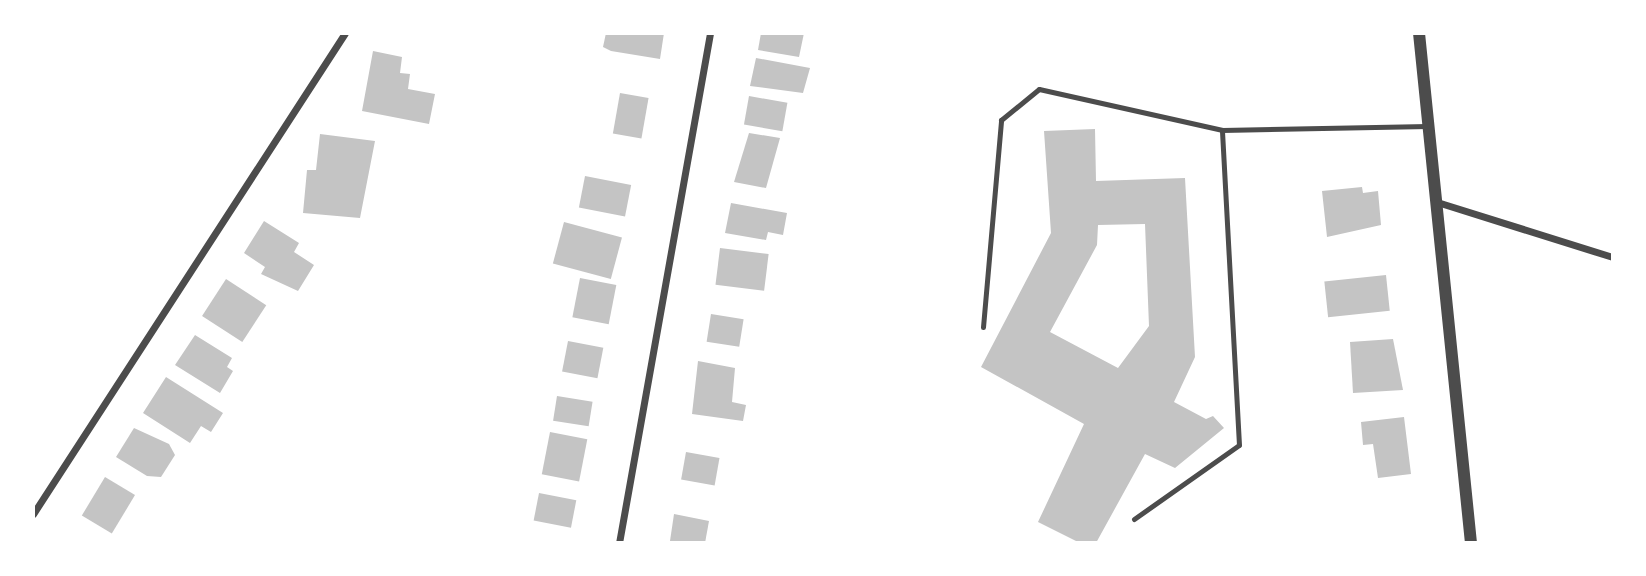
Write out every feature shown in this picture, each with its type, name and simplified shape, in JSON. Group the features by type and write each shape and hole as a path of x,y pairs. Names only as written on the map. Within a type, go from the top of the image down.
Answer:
{"street":[{"path":"33,514 345,33"},
{"path":"619,543 710,33"},
{"path":"1419,33 1471,543"},
{"path":"1437,202 1613,257"}],"lane":[{"path":"983,327 1001,120 1039,89 1222,130 1428,126"},
{"path":"1134,519 1239,445 1222,130"}],"building":[{"path":"606,33 664,33 660,59 611,51 603,47"},
{"path":"761,33 804,33 799,57 758,50"},
{"path":"373,51 402,57 400,73 410,74 408,89 435,94 429,124 362,111"},
{"path":"756,58 810,68 803,93 750,86"},
{"path":"620,93 649,98 641,138 613,133"},
{"path":"749,96 787,103 782,131 744,125"},
{"path":"1095,129 1096,181 1185,178 1195,357 1174,402 1206,419 1213,416 1224,428 1175,468 1145,454 1096,543 1080,543 1038,522 1084,424 981,367 1051,233 1044,131","holes":["1145,224 1149,326 1118,368 1050,332 1097,245 1098,225"]},
{"path":"749,133 780,138 766,188 734,182"},
{"path":"320,134 375,141 360,218 303,213 307,170 316,170"},
{"path":"585,176 631,185 625,216 579,207"},
{"path":"1362,187 1363,193 1378,191 1381,225 1327,237 1322,191"},
{"path":"731,203 787,213 783,235 768,232 766,240 725,233"},
{"path":"264,221 299,243 294,252 314,265 298,291 261,274 265,267 244,253"},
{"path":"564,222 622,238 611,279 553,264"},
{"path":"720,248 769,254 764,291 715,285"},
{"path":"1386,275 1390,311 1328,317 1324,281"},
{"path":"580,278 616,285 609,324 572,317"},
{"path":"226,279 266,305 242,342 202,316"},
{"path":"711,314 744,319 739,347 707,342"},
{"path":"195,335 232,358 227,367 233,371 220,393 175,365"},
{"path":"1393,339 1403,390 1353,393 1350,342"},
{"path":"568,341 603,348 597,378 562,371"},
{"path":"698,361 735,368 732,402 746,405 743,421 692,414"},
{"path":"166,377 223,413 211,432 201,426 190,443 143,413"},
{"path":"557,396 593,402 589,426 553,421"},
{"path":"1404,417 1411,474 1378,478 1373,444 1363,445 1361,422"},
{"path":"134,428 169,444 175,455 161,477 147,476 116,457"},
{"path":"550,432 587,439 579,481 542,474"},
{"path":"686,452 719,458 715,485 681,480"},
{"path":"105,477 135,495 112,534 82,516"},
{"path":"539,493 576,500 571,528 534,520"},
{"path":"674,514 709,521 705,543 670,541"}]}
